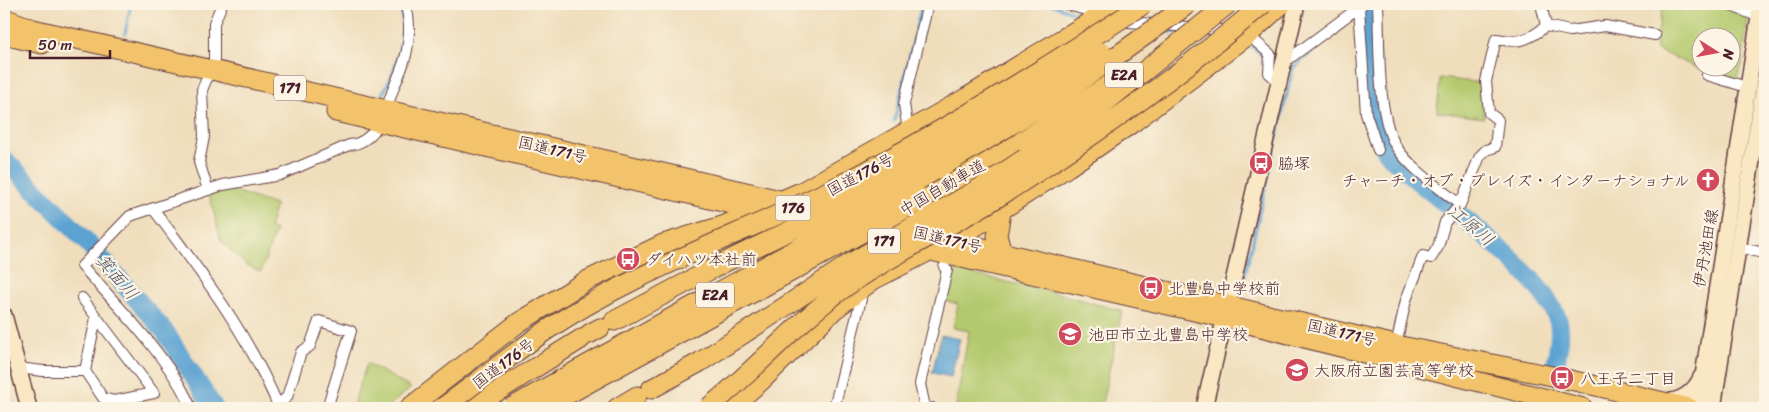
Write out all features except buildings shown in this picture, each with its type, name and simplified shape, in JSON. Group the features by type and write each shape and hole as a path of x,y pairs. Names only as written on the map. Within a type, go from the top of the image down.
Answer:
{"highway":[{"path":"427,408 500,349 539,322 606,282 725,225 819,183 1029,60 1120,4"},
{"name":"国道176号","path":"442,408 547,330 588,306 674,262 843,184 912,146 1042,69 1144,4"},
{"path":"470,408 589,334 723,263 818,217 927,156 1112,45 1173,4"},
{"name":"中国自動車道","path":"510,408 771,264 1004,129 1070,88 1188,4"},
{"name":"中国自動車道","path":"543,408 908,207 1022,141 1137,66 1223,4"},
{"path":"617,408 700,362 849,264 985,185 1087,117 1228,4"},
{"path":"708,408 846,287 876,267 999,196 1089,137 1172,77 1263,4"},
{"path":"745,408 840,312 923,256 1001,212 1134,121 1247,36 1282,4"},
{"name":"国道171号","path":"4,18 33,29 208,76"},
{"name":"国道171号","path":"4,35 208,76 383,116 783,200 1002,252 1583,408"},
{"name":"国道171号","path":"383,116 760,211 923,256 1396,345 1562,378 1689,408"},
{"path":"1001,212 997,236 1002,252"},
{"path":"409,408 518,323 586,281 628,259 664,244 725,225"},
{"path":"730,408 761,381 834,310 873,280 923,256"},
{"path":"466,363 495,356 546,352 589,334"}],"main road":[{"path":"1204,408 1297,4"},
{"name":"伊丹池田線","path":"1698,408 1761,10"},
{"name":"伊丹池田線","path":"1713,408 1765,78"},
{"path":"4,315 29,408"},
{"path":"1663,402 1676,400 1687,395 1695,387 1702,374"}],"street":[{"path":"208,190 199,162 204,137 202,90 214,61 214,22 222,4"},
{"path":"191,408 185,394 142,335 82,266 114,235 130,216 154,210 223,185 280,175 355,144 371,134 383,116 408,50 408,15 406,4"},
{"path":"908,131 904,104 928,4"},
{"path":"1065,4 1086,10"},
{"path":"1378,4 1383,102 1389,131 1397,147 1410,164 1460,205"},
{"path":"1541,4 1546,26"},
{"path":"1726,4 1761,10"},
{"path":"1282,64 1361,6"},
{"path":"1361,6 1366,114 1378,150"},
{"path":"1129,22 1222,30"},
{"path":"1396,345 1406,300 1424,256 1431,258 1438,248 1445,222 1460,205 1480,156 1494,146 1498,120 1489,113 1486,81 1496,39 1516,42 1534,36 1546,26"},
{"path":"1546,26 1570,31 1605,26 1655,36"},
{"path":"1255,41 1270,54 1269,73 1278,81"},
{"path":"1717,78 1750,88"},
{"path":"154,210 226,310 266,376 278,406 287,397 301,352 310,346 319,322 351,331 327,408"},
{"path":"1739,248 1765,254"},
{"path":"932,408 925,407 920,384 947,270 944,267"},
{"path":"82,298 154,393 114,401 103,398 85,370 96,318"},
{"path":"834,408 861,299"},
{"path":"398,408 469,349 496,332 518,323"},
{"path":"18,368 43,371 85,370"}],"green space":[{"path":"1663,4 1717,4 1748,18 1742,65 1742,28 1692,28 1692,66 1655,49"},
{"path":"1440,78 1482,83 1484,118 1437,112"},
{"path":"228,189 276,205 269,228 276,230 261,272 245,264 221,241 209,194"},
{"name":"池田市立北豊島中学校","path":"953,270 1053,292 1122,311 1101,408 971,408 956,405 969,331 953,328 958,304 946,301"},
{"path":"367,363 411,388 386,408 352,408"}],"water":[{"path":"941,335 960,339 951,377 932,373"}],"waterway":[{"path":"125,34 131,4"},
{"path":"381,96 392,76 402,38 402,14 399,4"},
{"path":"894,121 922,4"},
{"path":"1051,4 1080,15"},
{"name":"江原川","path":"1370,4 1370,57 1373,99 1379,135 1384,147 1403,168 1499,248 1535,284 1549,302 1558,320 1560,336 1556,362"},
{"name":"江原川","path":"1364,13 1370,13"},
{"path":"1243,284 1293,68 1344,25"},
{"path":"1122,27 1141,29"},
{"path":"1162,31 1181,33"},
{"path":"1251,46 1261,54 1265,64"},
{"name":"箕面川","path":"4,159 86,241 165,332 214,408"}],"place":[{"name":"脇塚","path":"1261,163"},
{"name":"チャーチ・オブ・プレイズ・インターナショナル","path":"1708,180"},
{"name":"ダイハツ本社前","path":"628,259"},
{"name":"北豊島中学校前","path":"1151,288"},
{"name":"池田市立北豊島中学校","path":"1070,334"},
{"name":"大阪府立園芸高等学校","path":"1297,370"},
{"name":"八王子二丁目","path":"1562,378"}]}
